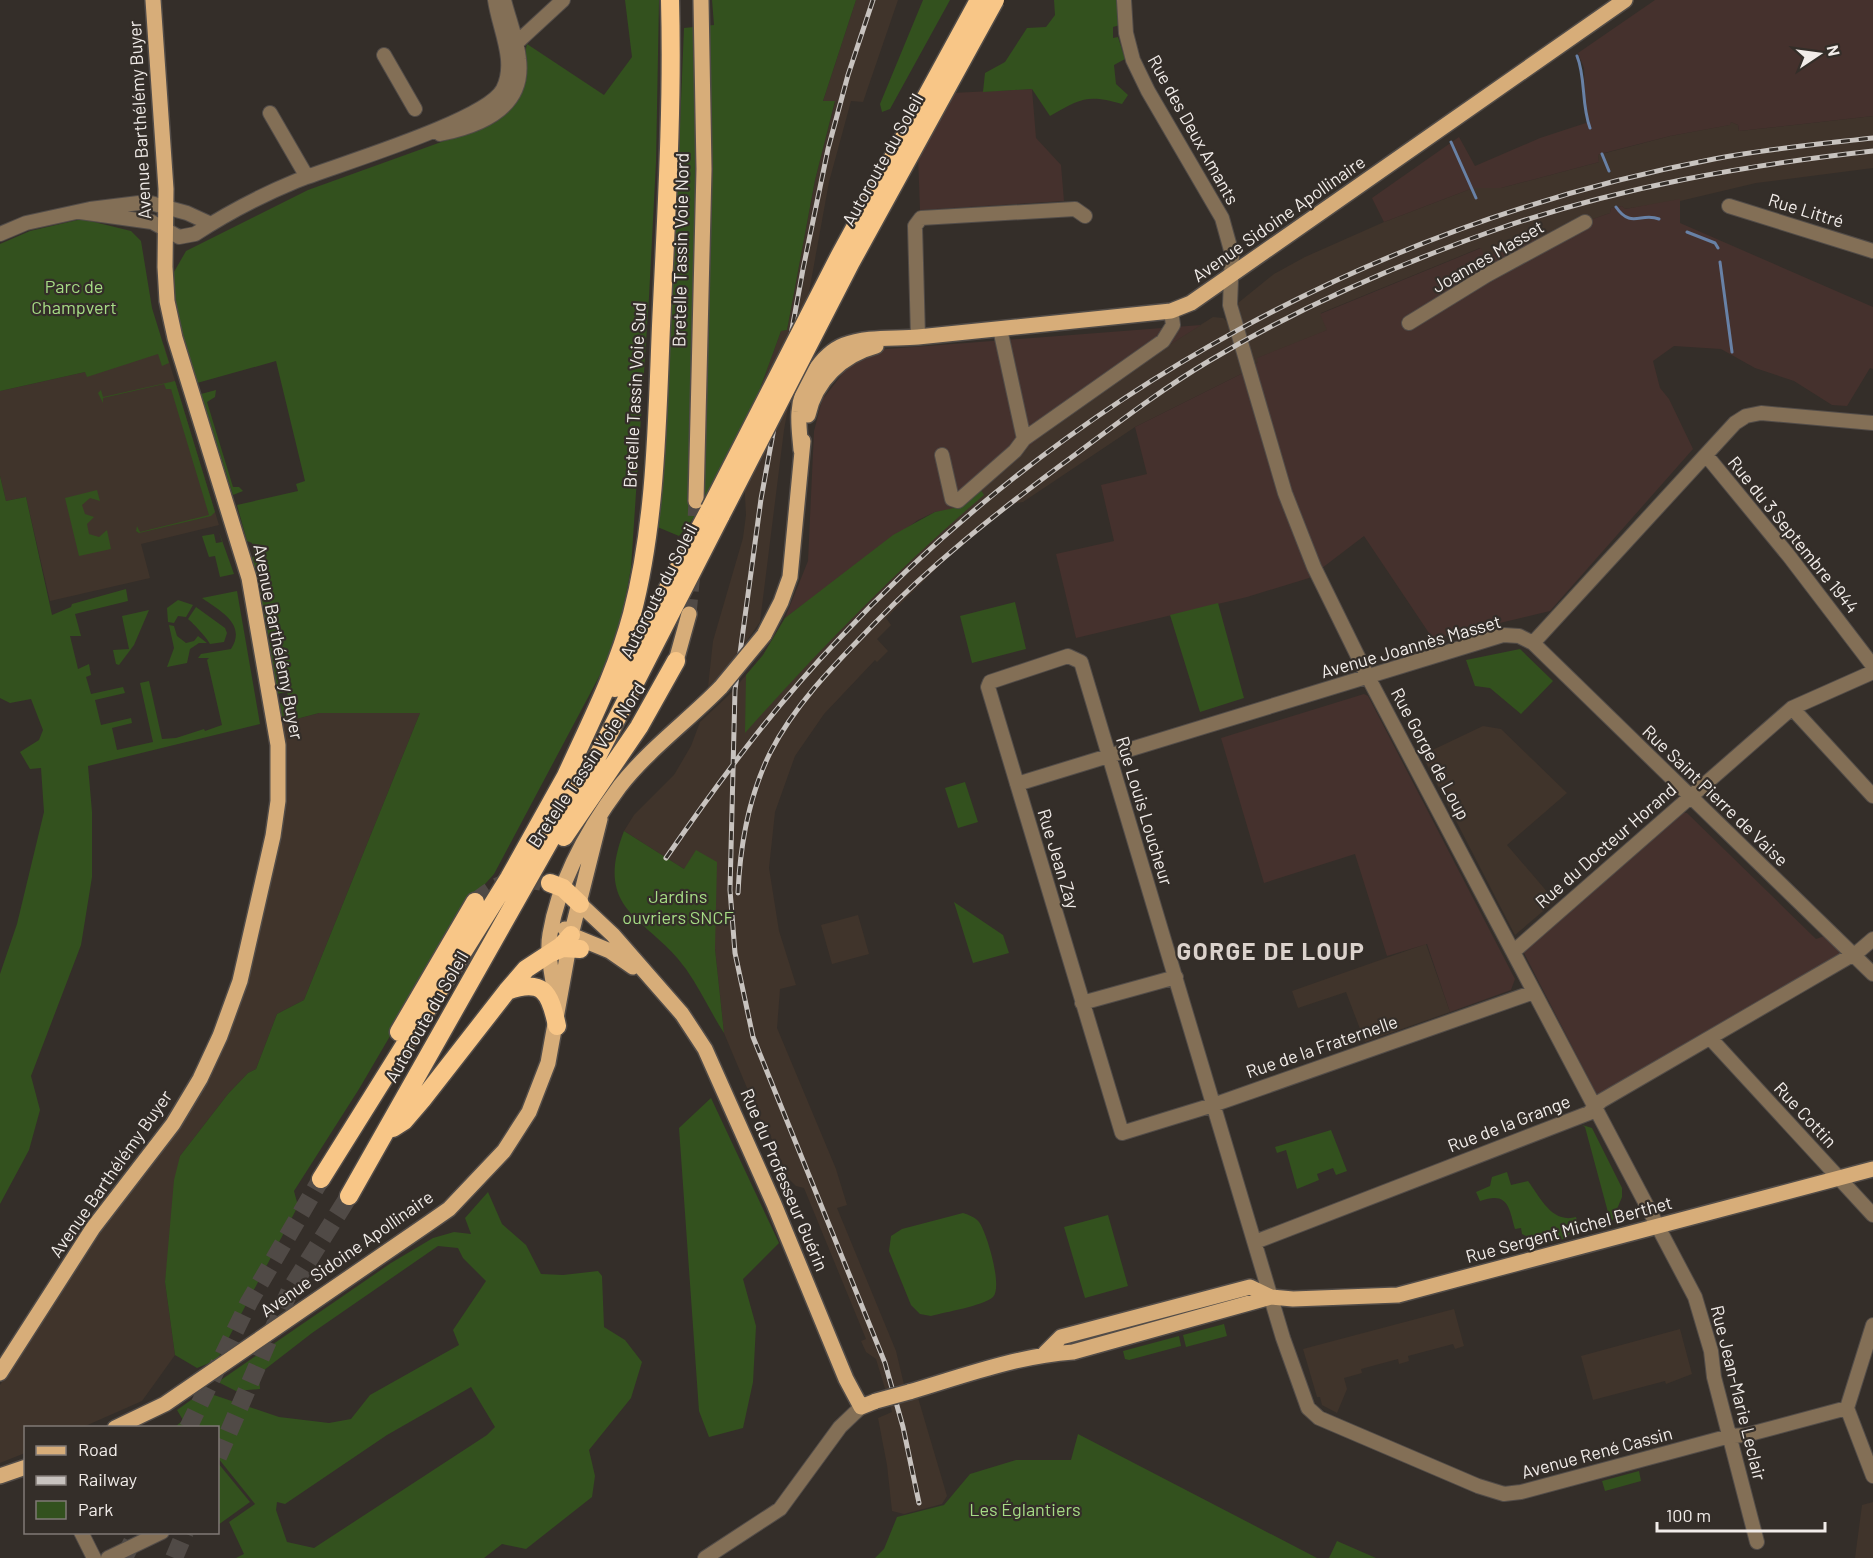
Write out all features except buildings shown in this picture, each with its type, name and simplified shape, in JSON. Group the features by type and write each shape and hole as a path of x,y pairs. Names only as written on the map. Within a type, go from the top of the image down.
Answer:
{"highway":[{"name":"Bretelle Tassin Voie Sud","path":"566,778 621,646 641,573 652,485 658,397 669,166 670,0"},
{"name":"Autoroute du Soleil","path":"321,1179 509,878 566,778 834,265 979,0"},
{"name":"Autoroute du Soleil","path":"349,1196 601,749 709,508 851,262 995,0"},
{"name":"Bretelle Tassin Voie Nord","path":"501,930 639,727 676,661"},
{"path":"557,886 580,904"},
{"path":"393,1062 393,1042 475,902"},
{"path":"386,1131 404,1121 526,969 549,954 579,944"},
{"path":"507,991 527,986 541,989 551,1000 557,1026"}],"main road":[{"name":"Avenue Barthélémy Buyer","path":"0,1373 93,1227 173,1124 200,1079 220,1036 240,981 273,836 280,770 271,692 242,550 174,338 167,300 166,207 153,0"},
{"name":"Bretelle Tassin Voie Nord","path":"701,0 709,508"},
{"name":"Avenue Sidoine Apollinaire","path":"557,1026 549,954 557,886 621,786 722,687 764,635 781,602 790,577 801,450 799,411 805,387 817,368 845,345 886,337 1000,329 1171,311 1191,303 1625,0"},
{"name":"Bretelle Tassin Voie Nord","path":"676,661 689,614"},
{"name":"Avenue Sidoine Apollinaire","path":"119,1426 165,1404 448,1209 504,1151 529,1112 548,1063 557,1026 566,967 579,944 580,904 600,819"},
{"path":"554,919 580,904"},
{"name":"Rue du Professeur Guérin","path":"580,904 613,934 682,1014 705,1049 774,1204 846,1379 861,1407"},
{"name":"Rue du Professeur Guérin","path":"554,919 579,944 652,980"},
{"name":"Rue Sergent Michel Berthet","path":"861,1407 1045,1353 1078,1351 1271,1297 1293,1299 1398,1295 1873,1168"},
{"path":"0,1476 24,1468"}],"street":[{"path":"80,212 152,222 179,237 195,234 307,177 414,139 482,122 495,116 506,106 519,81 519,57 511,47 495,0"},
{"path":"504,0 511,47"},
{"path":"511,47 563,0"},
{"name":"Rue des Deux Amants","path":"1124,0 1126,33 1132,60 1222,218 1232,254 1231,276"},
{"path":"384,55 415,109"},
{"path":"270,113 307,177"},
{"path":"0,234 26,223 147,202 211,224"},
{"name":"Rue Littré","path":"1729,206 1873,251"},
{"path":"911,337 915,226 918,220 1075,209 1085,216"},
{"name":"Joannes Masset","path":"1410,323 1487,275 1585,222"},
{"name":"Rue Gorge de Loup","path":"1231,276 1230,305 1285,493 1314,567 1368,677 1656,1227"},
{"path":"942,455 952,499 958,501 1015,451 1024,439 1163,341 1173,325 1171,311"},
{"path":"1000,329 1024,439"},
{"path":"1533,643 1735,423 1746,416 1761,413 1873,423"},
{"name":"Rue du 3 Septembre 1944","path":"1706,455 1789,556 1873,666"},
{"name":"Avenue Joannès Masset","path":"1017,784 1503,635 1519,636 1533,643"},
{"name":"Rue Saint Pierre de Vaise","path":"1533,643 1873,974"},
{"name":"Rue Jean Zay","path":"1076,657 1068,656 994,679 988,687 1122,1133"},
{"name":"Rue Louis Loucheur","path":"1076,657 1081,662 1271,1297"},
{"name":"Rue du Docteur Horand","path":"1513,952 1792,708 1873,672"},
{"path":"1792,708 1873,796"},
{"name":"Rue de la Grange","path":"1255,1242 1589,1113 1594,1107 1853,954 1873,939"},
{"path":"1082,1004 1176,977"},
{"name":"Rue de la Fraternelle","path":"1122,1133 1213,1105 1534,992"},
{"name":"Rue Cottin","path":"1711,1039 1873,1215"},
{"name":"Rue Jean-Marie Leclair","path":"1656,1227 1673,1253 1701,1314 1757,1542"},
{"name":"Avenue René Cassin","path":"1271,1297 1299,1387 1308,1408 1319,1418 1478,1486 1504,1494 1561,1483 1730,1436 1746,1435 1847,1408"},
{"path":"1873,1325 1847,1408 1873,1476"},
{"path":"705,1558 780,1509 840,1427 861,1407"},
{"path":"82,1534 94,1558"},
{"path":"108,1558 160,1534"}],"shaded area":[{"path":"856,0 898,0 863,102 851,101 829,182 784,430 760,622 726,670 708,687 713,641 743,538 746,515 742,437 781,331 787,330 815,180 835,102 823,101"},
{"path":"1655,0 1873,0 1873,116 1739,131 1738,125 1731,122 1730,125 1670,136 1604,153 1598,155 1599,162 1501,188 1473,188 1384,222 1372,198 1459,137 1475,166 1540,138 1589,122 1585,107 1584,68 1578,53"},
{"path":"1032,89 1036,138 1061,165 1064,201 920,210 918,156 952,93"},
{"path":"1873,116 1873,168 1756,183 1680,201 1624,209 1622,206 1611,208 1610,213 1485,258 1480,248 1321,313 1328,330 1258,358 1259,362 1254,364 1249,345 1238,350 1243,373 1135,427 1023,502 1015,503 958,547 886,618 891,625 877,639 888,651 877,662 875,660 824,714 795,756 775,812 769,868 779,931 796,985 780,989 777,1028 836,1169 847,1205 837,1208 896,1351 906,1393 916,1391 947,1496 942,1504 904,1514 892,1511 887,1465 878,1418 892,1412 876,1359 866,1352 861,1341 866,1339 804,1188 796,1186 789,1179 767,1128 763,1126 724,1033 715,949 684,869 624,831 634,815 674,775 691,746 700,722 730,694 763,655 785,618 893,535 951,508 1095,392 1213,317 1223,318 1231,326 1242,321 1238,303 1274,274 1305,257 1384,222 1473,188 1501,188 1599,162 1598,155 1670,136 1729,125 1731,122 1738,125 1739,131"},
{"path":"1680,199 1680,223 1873,307 1873,369 1870,368 1847,406 1832,405 1794,381 1755,368 1721,349 1674,346 1653,361 1660,388 1669,399 1693,449 1550,611 1433,639 1364,536 1309,578 1247,597 1076,638 1056,554 1114,541 1101,485 1147,474 1135,427 1243,373 1258,362 1257,358 1327,330 1320,314 1481,248 1485,257 1610,213 1611,208 1622,206 1625,209"},
{"path":"1201,325 1095,392 954,509 935,512 918,520 785,618 808,561 814,431 822,400 847,368 874,350"},
{"path":"164,345 219,525 141,544 150,578 50,601 26,497 6,501 0,476 0,391 85,372"},
{"path":"1364,694 1368,696 1515,979 1511,990 1450,1012 1427,944 1387,956 1355,854 1264,883 1221,738"},
{"path":"319,713 420,713 304,1000 277,1014 256,1069 248,1073 228,1094 180,1156 165,1282 175,1355 142,1401 85,1426 24,1426 24,1453 0,1463 0,1385 94,1240 179,1129 209,1081 248,979 275,864 285,804 287,761 281,723"},
{"path":"1483,726 1501,729 1567,793 1507,845 1555,901 1515,935 1422,755"},
{"path":"1681,812 1687,813 1816,939 1827,935 1842,950 1841,956 1598,1097 1523,951"},
{"path":"858,915 869,954 832,964 821,925"},
{"path":"1426,944 1450,1012 1365,1042 1346,992 1298,1008 1292,991"},
{"path":"1454,1309 1464,1346 1455,1349 1453,1344 1408,1356 1409,1361 1399,1364 1398,1359 1361,1369 1362,1373 1344,1378 1347,1389 1337,1413 1322,1405 1320,1397 1317,1397 1303,1349"},
{"path":"1680,1329 1692,1374 1666,1384 1665,1381 1593,1400 1581,1356"},
{"path":"1873,1502 1873,1558 1855,1558 1862,1505"}],"green space":[{"path":"625,0 659,0 656,162 631,568 622,617 613,647 494,874 468,903 359,1089 294,1191 298,1206 217,1360 197,1368 175,1355 165,1282 174,1180 180,1156 228,1094 248,1073 256,1069 277,1014 304,1000 420,713 319,713 281,723 277,705 289,700 287,692 276,694 269,639 252,558 255,554 252,543 247,541 237,505 298,491 296,484 305,481 276,361 197,383 178,318 174,294 174,272 186,251 308,190 494,123 511,108 526,81 527,44 604,95 632,57"},
{"path":"712,0 856,0 823,101 835,101 815,180 787,330 781,331 742,438 704,505 679,536 655,526 678,173 684,28 714,25"},
{"path":"923,0 950,0 890,109 882,112 880,104"},
{"path":"1054,0 1119,0 1120,25 1113,27 1113,38 1118,37 1125,59 1114,65 1116,84 1128,95 1122,104 1101,99 1085,100 1050,116 1032,89 983,92 985,73 1005,62 1027,28 1046,27 1055,15"},
{"name":"Parc de Champvert","path":"82,219 131,231 141,241 152,308 169,363 162,366 158,354 87,377 85,372 0,391 0,244 30,231"},
{"path":"175,381 215,512 211,516 139,533 136,531 137,526 140,532 209,515 171,389 166,389 164,384 103,398 103,403 98,393 101,390 103,397"},
{"path":"216,390 215,397 207,402 233,487 239,487 243,491 233,495 201,394"},
{"path":"0,476 6,501 26,497 52,615 71,607 72,604 126,589 128,601 75,614 81,636 70,636 78,669 89,664 91,675 86,677 91,694 123,687 125,693 95,700 101,725 131,718 132,723 112,728 117,750 153,742 140,683 149,681 162,739 176,738 222,725 207,660 209,658 198,658 201,654 231,649 236,632 234,625 223,613 202,598 237,591 260,724 88,766 92,812 92,877 81,945 31,1076 40,1110 29,1150 0,1204 0,974 17,924 44,812 41,768 30,769 20,752 39,740 43,730 31,699 10,703 0,698"},
{"path":"979,487 984,495 860,610 745,733 746,675 763,655 785,618 893,535 935,512 954,508"},
{"path":"97,490 100,501 90,498 82,505 85,514 94,517 87,524 89,534 99,537 107,530 111,549 79,556 65,498"},
{"path":"219,532 234,574 220,577 215,556 209,557 202,536 214,534 216,543 222,542"},
{"path":"178,600 193,605 186,617 178,616 174,623 168,622 167,608"},
{"path":"1015,602 1026,649 972,663 960,616"},
{"path":"1218,603 1244,698 1200,712 1170,615"},
{"path":"196,607 225,628 227,633 224,642 210,644 188,619"},
{"path":"149,610 134,645 119,665 116,664 113,650 129,649 122,616"},
{"path":"169,625 174,626 177,636 186,643 194,641 198,636 207,643 199,643 190,649 187,663 167,667 174,648"},
{"path":"1520,649 1553,681 1521,714 1490,688 1475,686 1466,660"},
{"path":"965,782 978,822 958,828 945,788"},
{"name":"Jardins ouvriers SNCF","path":"624,831 684,869 696,850 717,862 715,949 724,1033 686,969 629,911 620,897 615,880 616,858"},
{"path":"954,902 1003,935 1009,953 973,963"},
{"path":"711,1098 779,1243 743,1279 756,1326 753,1382 743,1428 709,1437 699,1411 679,1128"},
{"path":"1582,1125 1592,1128 1622,1188 1622,1197 1610,1226 1598,1230 1595,1226 1589,1228 1588,1222 1609,1216 1585,1127"},
{"path":"1331,1130 1347,1171 1336,1175 1333,1168 1317,1174 1319,1180 1297,1189 1286,1150 1277,1153 1275,1147"},
{"path":"1507,1172 1511,1185 1528,1181 1553,1213 1560,1217 1576,1217 1577,1221 1567,1238 1530,1248 1528,1237 1522,1234 1521,1228 1515,1229 1506,1203 1496,1198 1480,1201 1476,1192 1490,1186 1492,1177"},
{"path":"488,1192 502,1224 526,1245 541,1274 563,1275 598,1271 602,1276 604,1327 625,1340 642,1362 631,1398 589,1450 595,1476 592,1497 526,1549 502,1544 484,1558 236,1558 244,1554 229,1522 255,1504 219,1459 219,1426 176,1426 183,1420 177,1410 198,1395 208,1393 279,1417 329,1423 351,1419 370,1395 459,1345 453,1330 486,1281 463,1258 458,1248 438,1246 312,1333 259,1374 260,1389 236,1391 218,1382 391,1263 433,1238 454,1232 471,1234 465,1218","holes":["471,1387 495,1427 487,1435 314,1548 287,1542 276,1510 277,1502 285,1504 387,1435"]},
{"path":"963,1213 976,1219 982,1228 993,1260 996,1291 993,1297 973,1306 931,1316 920,1314 911,1305 889,1251 891,1236 902,1229"},
{"path":"1108,1215 1128,1286 1085,1298 1064,1227"},
{"path":"1224,1324 1227,1336 1186,1347 1183,1335"},
{"path":"1179,1336 1181,1346 1129,1360 1125,1359 1123,1351"},
{"name":"Les Églantiers","path":"1078,1434 1317,1558 875,1558 884,1549 897,1517 944,1505 970,1474 1016,1460 1071,1460"},
{"path":"219,1464 250,1502 219,1524"},
{"path":"1639,1471 1641,1481 1605,1491 1602,1481"},
{"path":"1337,1541 1376,1558 1329,1558"}],"waterway":[{"path":"1577,56 1582,73 1585,110 1590,128"},
{"path":"1451,142 1476,198"},
{"path":"1602,154 1609,171"},
{"path":"1616,207 1621,214 1631,219 1647,217 1659,219"},
{"path":"1687,232 1715,243 1718,248"},
{"path":"1720,262 1732,352"}],"tunnel":[{"path":"694,539 696,501"},
{"path":"689,614 693,572"},
{"path":"475,902 502,884 518,880 550,883"},
{"path":"189,1426 249,1302 321,1179"},
{"path":"219,1455 290,1290 349,1196"},
{"path":"124,1558 136,1534"},
{"path":"174,1558 184,1534"}],"railway":[{"path":"873,0 848,75 828,149 803,269 761,499 735,690 730,890 735,953 753,1037 885,1363 903,1427 919,1503"},
{"path":"666,858 769,718 838,640 929,550 1026,469 1129,395 1238,330 1351,274 1469,226 1590,188 1714,159 1873,138"},
{"path":"738,893 741,857 756,786 780,735 817,685 896,602 964,540 1061,465 1171,385 1243,341 1314,305 1423,257 1498,229 1590,201 1684,180 1778,163 1873,151"}],"district":[{"name":"GORGE DE LOUP","path":"1271,952"}]}
